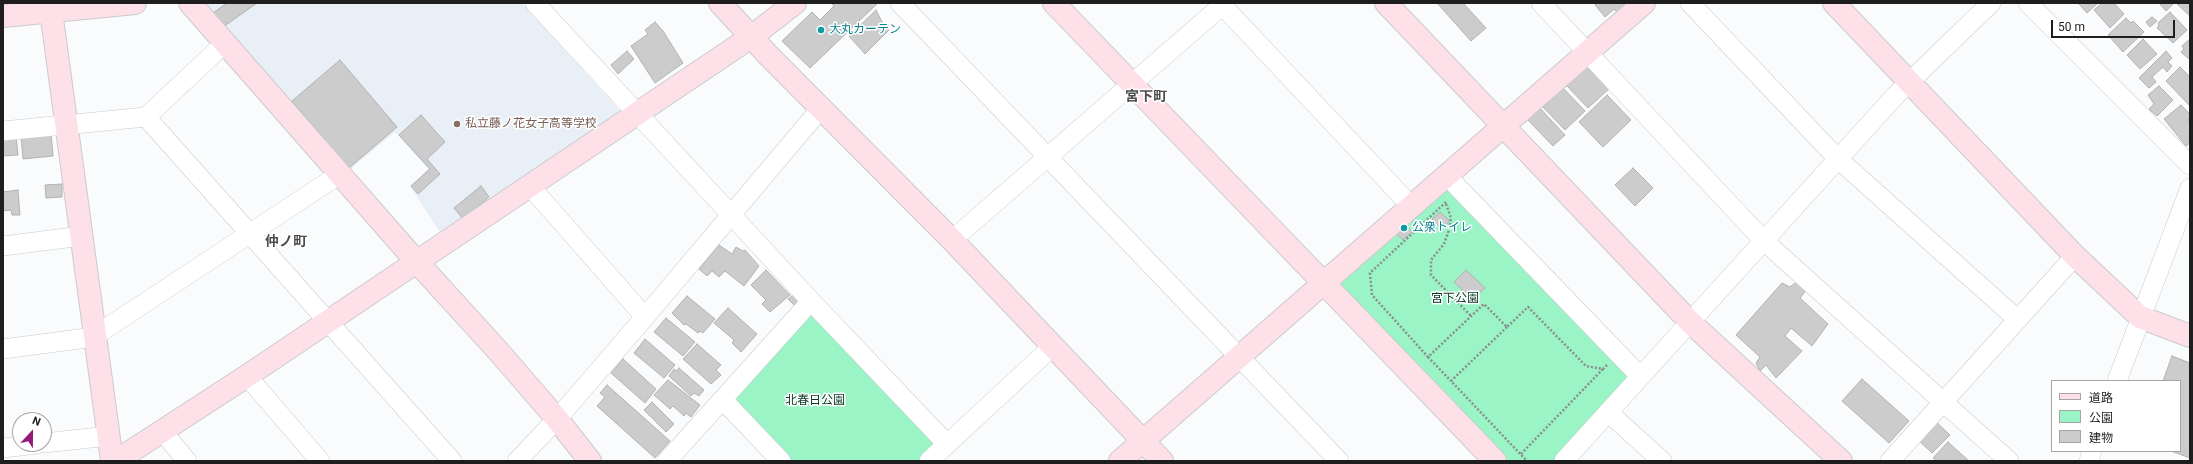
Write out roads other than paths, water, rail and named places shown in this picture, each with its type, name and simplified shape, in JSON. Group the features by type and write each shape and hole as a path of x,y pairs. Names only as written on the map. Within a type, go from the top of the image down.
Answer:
{"street":[{"path":"3,16 47,7 135,3"},
{"path":"190,3 224,44 558,419 590,461"},
{"path":"535,3 811,301 947,444"},
{"path":"720,3 751,37 822,107 952,240 1141,441 1162,461"},
{"path":"116,461 247,376 327,320 751,37 795,3"},
{"path":"900,3 1339,461"},
{"path":"1054,3 1495,461"},
{"path":"1386,3 1690,322 1841,461"},
{"path":"1541,3 1587,54 1764,241 1944,401 2009,461"},
{"path":"1120,461 1141,441 1644,3"},
{"path":"1690,3 1837,158 2017,319"},
{"path":"1834,3 2075,256 2140,316 2190,336"},
{"path":"1564,461 1764,241 1837,158 1909,81 1991,3"},
{"path":"2028,3 2190,165"},
{"path":"952,240 1222,4 1411,206"},
{"path":"47,7 67,125 112,461"},
{"path":"3,131 146,117 224,44"},
{"path":"517,461 558,419 822,107"},
{"path":"146,117 249,235 327,320 452,461"},
{"path":"3,349 87,338 96,335 340,174"},
{"path":"1446,175 1640,376"},
{"path":"529,185 645,317"},
{"path":"2117,380 2140,316 2190,188"},
{"path":"3,246 82,236"},
{"path":"1890,461 2075,256"},
{"path":"667,461 811,301"},
{"path":"928,461 1053,346"},
{"path":"247,376 320,461"},
{"path":"723,400 781,461"},
{"path":"1608,412 1662,461"},
{"path":"162,431 187,461"},
{"path":"52,442 109,436"}],"place":[{"name":"大丸カーテン","path":"821,30"},
{"name":"私立藤ノ花女子高等学校","path":"457,124"},
{"name":"公衆トイレ","path":"1404,228"}],"district":[{"name":"宮下町","path":"1146,97"},
{"name":"仲ノ町","path":"286,242"}],"park label":[{"name":"宮下公園","path":"1455,299"},
{"name":"北春日公園","path":"815,401"}]}
